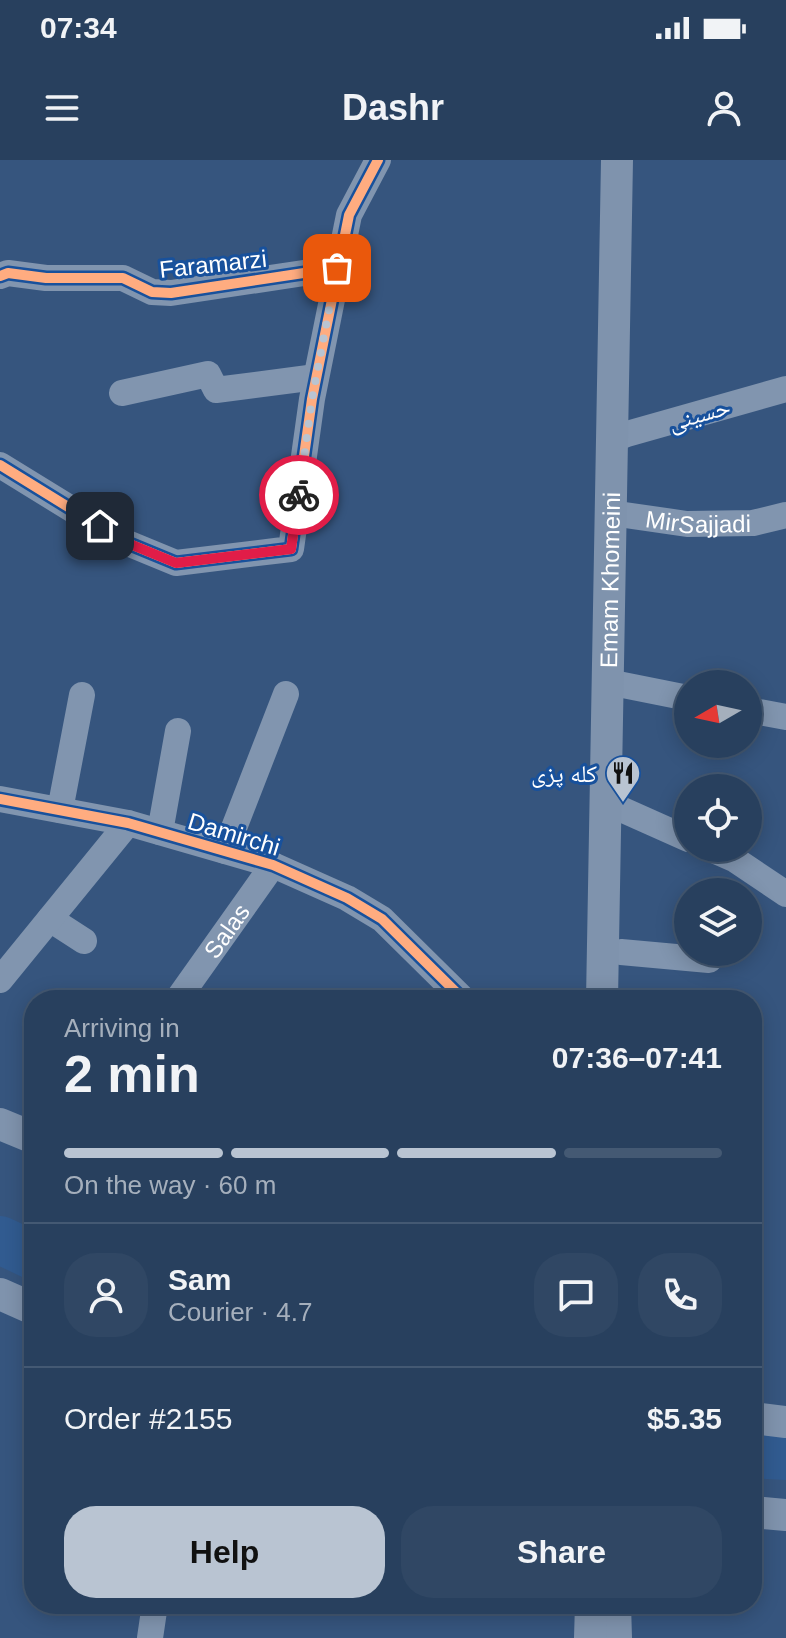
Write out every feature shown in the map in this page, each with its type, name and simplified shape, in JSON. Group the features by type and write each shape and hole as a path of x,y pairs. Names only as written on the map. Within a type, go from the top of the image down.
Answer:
{"main road":[{"name":"Emam Khomeini","path":"617,160 620,437"},
{"name":"Emam Khomeini","path":"603,990 614,808 618,515 630,160"},
{"name":"Emam Khomeini","path":"614,808 620,990"},
{"path":"0,1124 24,1134"},
{"path":"0,1294 24,1305"},
{"path":"762,1419 786,1422"},
{"path":"762,1513 786,1515"},
{"path":"590,1638 591,1614"},
{"path":"615,1614 616,1638"}],"street":[{"path":"0,465 125,542 176,563 291,549 316,377 337,268 349,215 378,160"},
{"name":"Faramarzi","path":"0,276 8,273 46,278 123,278 152,292 171,293 337,268"},
{"path":"122,393 208,374 216,390 316,377"},
{"name":"حسینی","path":"620,437 786,389"},
{"name":"MirSajjadi","path":"618,515 687,524 753,523 786,515"},
{"path":"616,683 674,695"},
{"path":"225,851 286,694"},
{"path":"60,810 82,695"},
{"path":"762,713 786,717"},
{"path":"160,832 178,731"},
{"name":"Damirchi","path":"0,799 128,823 273,865 347,898 382,919 454,990"},
{"path":"614,808 674,833"},
{"path":"0,980 128,823"},
{"path":"738,862 786,894"},
{"name":"Salas","path":"184,990 273,865"},
{"path":"50,919 84,941"},
{"path":"621,952 674,957"},
{"path":"150,1638 154,1614"}],"waterway":[{"path":"0,1240 24,1251"},
{"path":"762,1455 786,1456"}],"cycle path":[{"path":"0,465 125,542 176,563 291,549 312,399 349,215 378,160"},
{"path":"0,276 8,273 46,278 123,278 152,292 171,293 337,268"},
{"path":"0,799 128,823 273,865 347,898 382,919 454,990"}],"way so far":[{"path":"299,495 312,399 337,268"}],"place":[{"name":"کله پزی","path":"623,804"}],"route":[{"path":"100,526 125,542 176,563 291,549 299,495"}]}
